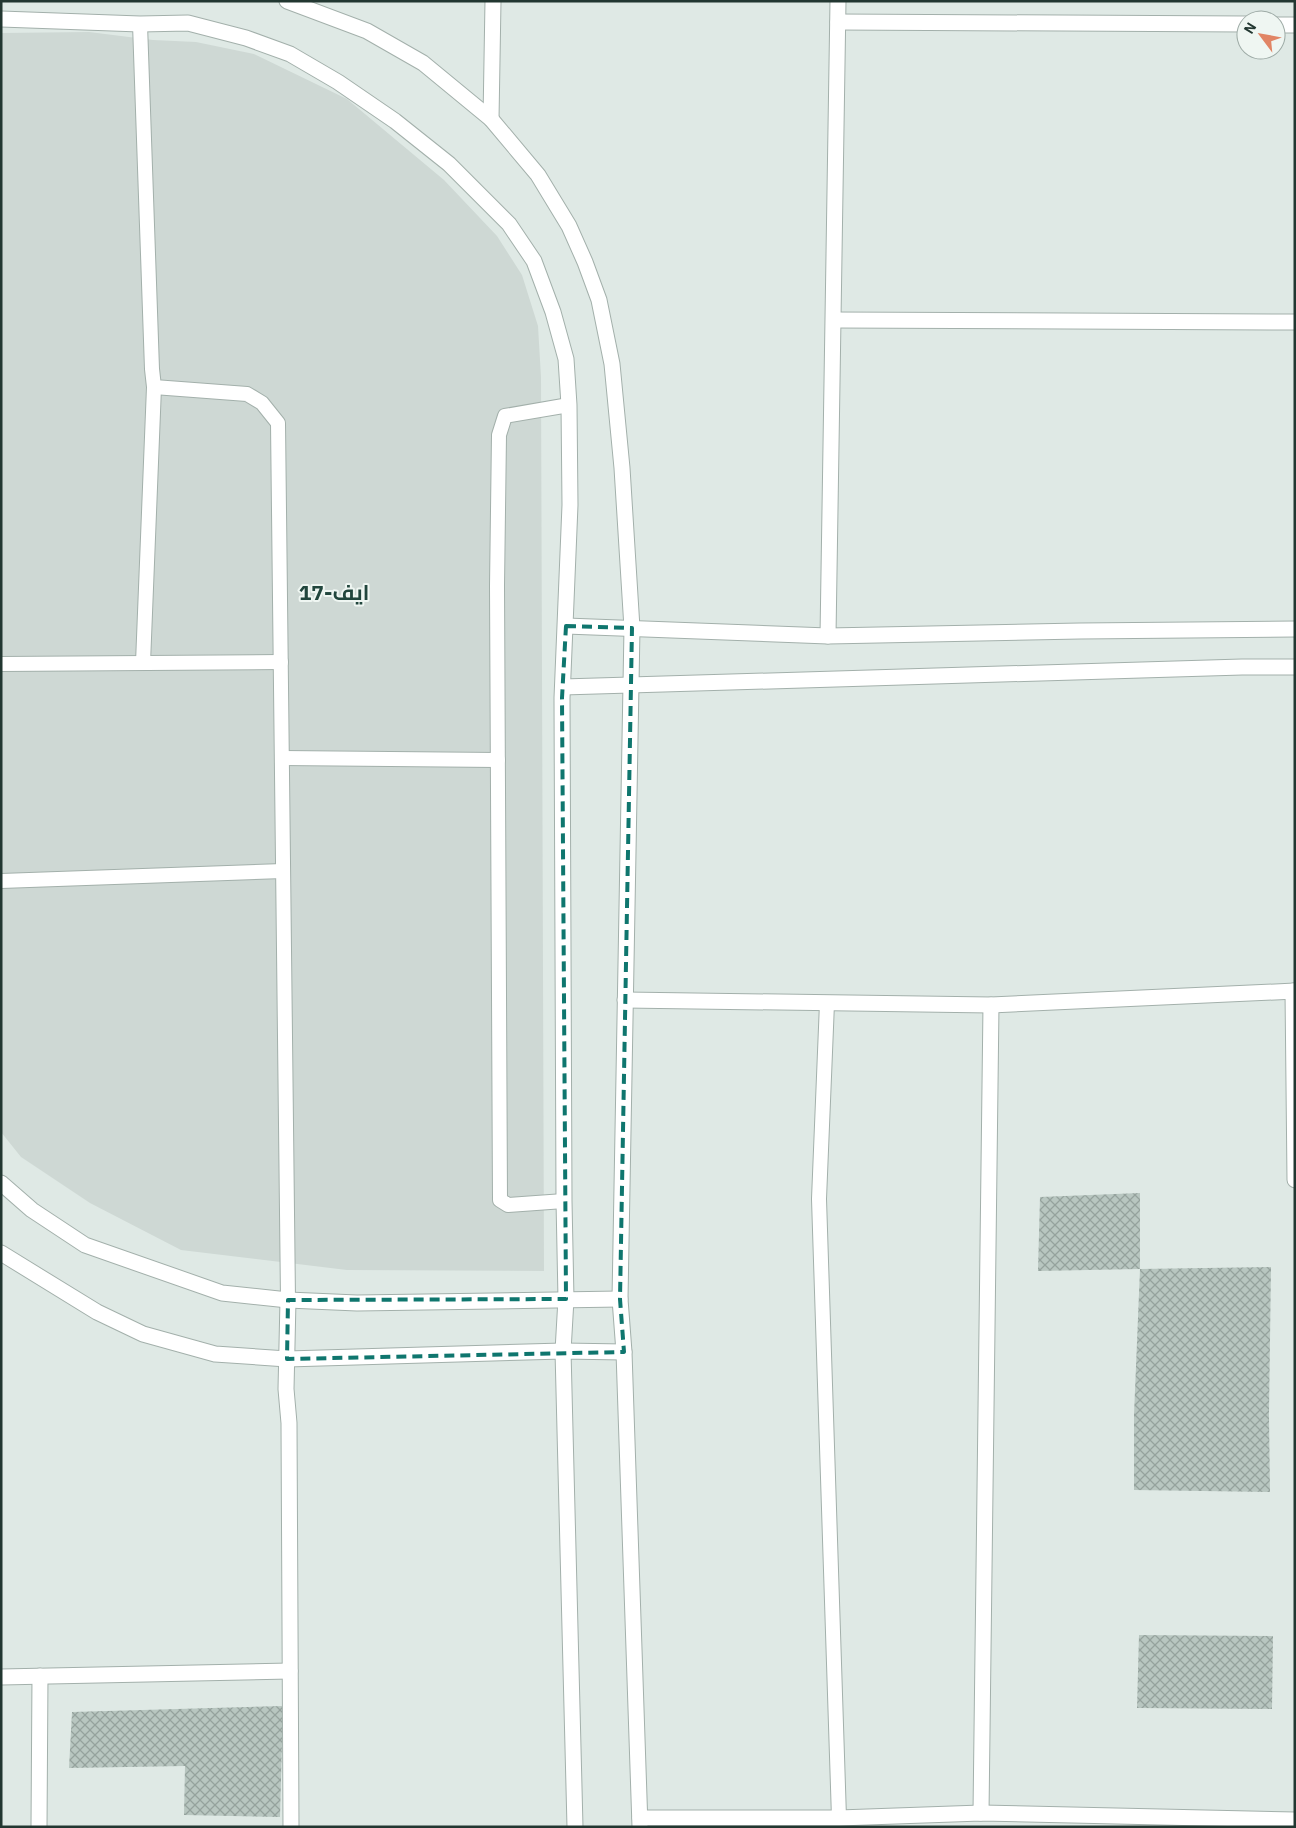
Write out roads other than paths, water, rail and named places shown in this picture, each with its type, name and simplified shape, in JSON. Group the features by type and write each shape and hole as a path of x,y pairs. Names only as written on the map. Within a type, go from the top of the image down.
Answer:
{"street":[{"path":"287,1 367,31 423,64 491,120 538,175 569,226 599,300 613,374 622,468 632,628 620,1299 624,1352 640,1822 982,1814 1295,1820"},
{"path":"491,120 493,1"},
{"path":"828,636 838,1"},
{"path":"1,19 140,24 188,23 246,38 290,54 338,82 395,121 449,164 509,224 534,262 552,312 566,359 569,405 570,506 563,687 564,1201 566,1299 563,1351 575,1827"},
{"path":"838,22 1236,24"},
{"path":"834,320 1295,322"},
{"path":"566,626 828,636 1295,629"},
{"path":"563,687 873,677 1295,667"},
{"path":"625,1000 991,1006 1294,991 1295,1180"},
{"path":"982,1814 991,1006"},
{"path":"1,1183 32,1210 85,1245 222,1293 288,1300 357,1303 620,1299"},
{"path":"1,1253 97,1312 143,1334 214,1354 287,1360 563,1351 624,1352"},
{"path":"288,1300 286,1390 289,1422 290,1827"},
{"path":"1,1677 290,1671"},
{"path":"39,1827 40,1676"}],"lane":[{"path":"140,24 154,387 143,663"},
{"path":"154,387 247,394 262,403 278,423 288,1300"},
{"path":"564,1201 508,1205 500,1200 497,586 499,436 505,416 569,405"},
{"path":"1,664 281,662"},
{"path":"282,758 498,760"},
{"path":"1,881 283,871"},
{"path":"827,1003 820,1199 839,1818"}],"district":[{"name":"ایف-17","path":"334,592"}]}
